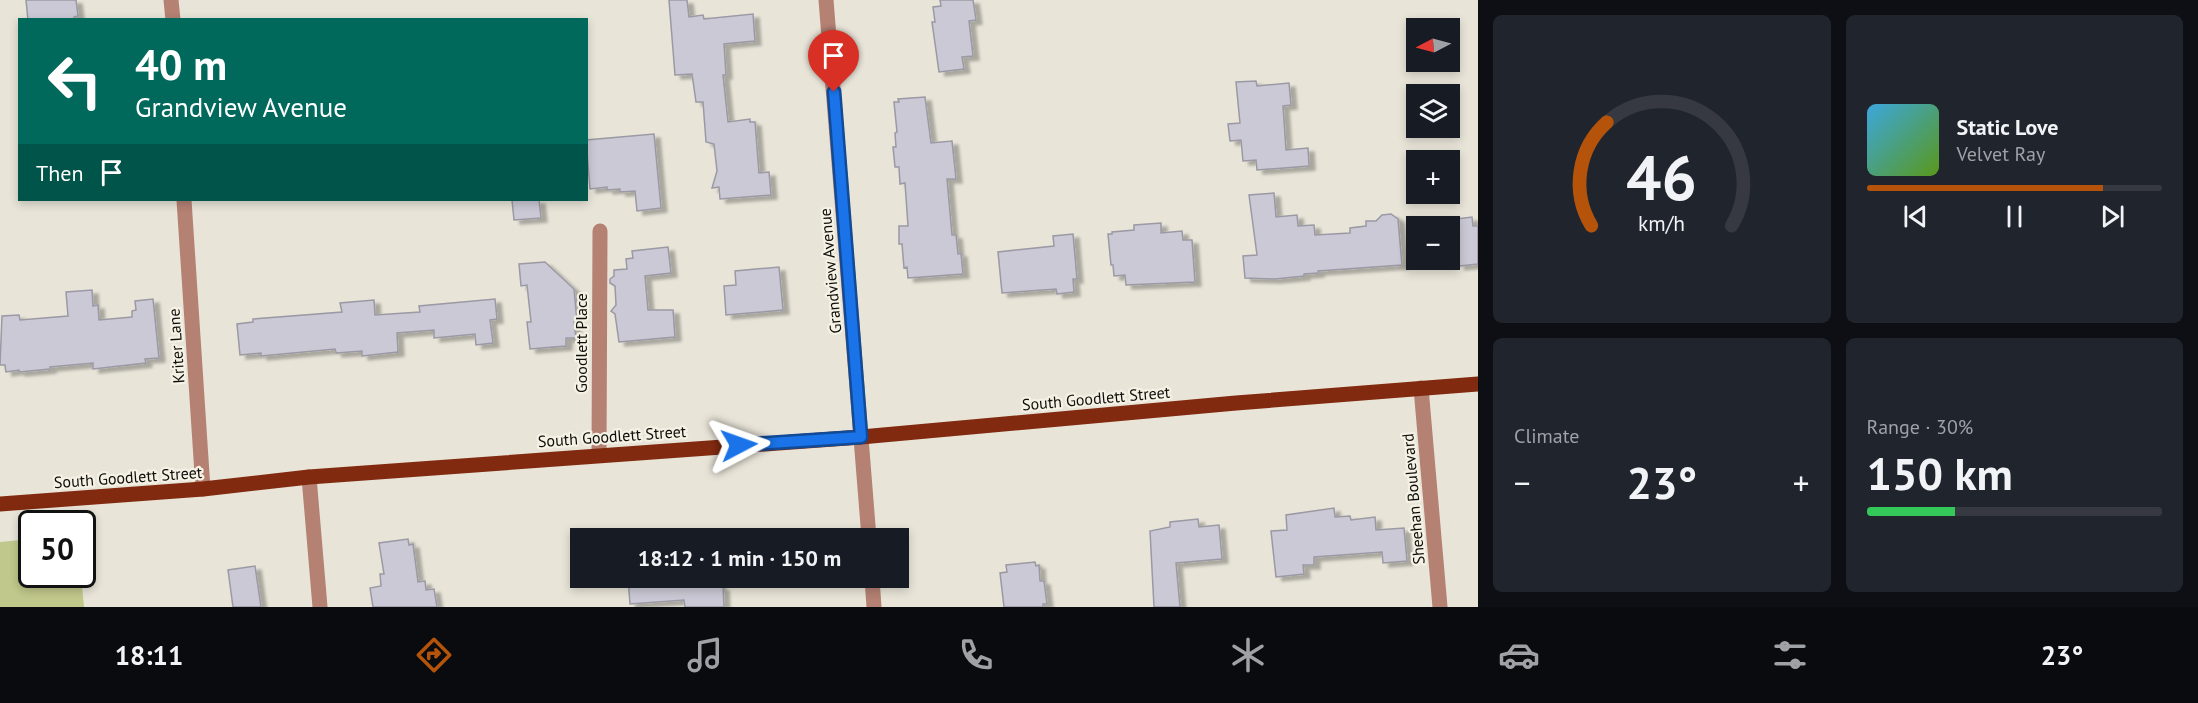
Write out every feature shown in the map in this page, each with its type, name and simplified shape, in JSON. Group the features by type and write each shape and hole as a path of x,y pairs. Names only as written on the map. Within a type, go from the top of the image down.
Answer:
{"main road":[{"name":"South Goodlett Street","path":"0,504 203,489 309,477 861,437 1478,384"}],"street":[{"path":"171,0 172,18"},
{"name":"Grandview Avenue","path":"826,0 868,528"},
{"name":"Kriter Lane","path":"184,201 203,489"},
{"name":"Goodlett Place","path":"599,455 600,231"},
{"name":"Sheehan Boulevard","path":"1421,388 1440,607"},
{"path":"309,477 320,607"},
{"path":"873,588 874,607"}],"green space":[{"path":"18,540 18,588 82,588 84,607 0,607 0,542"}],"building":[{"path":"26,0 76,0 78,16 74,18 28,18"},
{"path":"669,0 687,0 689,17 703,15 704,19 753,14 755,41 724,44 726,75 723,75 728,122 750,119 750,122 755,122 759,173 769,172 771,195 720,199 719,187 712,188 717,171 714,144 706,142 703,102 696,102 692,74 675,75"},
{"path":"940,0 973,0 976,20 969,21 973,56 962,57 964,69 939,72 932,22 935,22 933,7 941,6"},
{"path":"1256,81 1257,86 1289,83 1291,105 1283,106 1286,150 1308,148 1309,166 1257,170 1256,160 1243,161 1241,140 1230,141 1228,124 1240,123 1236,82"},
{"path":"925,97 931,143 952,141 956,179 947,179 952,235 956,235 963,274 908,278 907,267 904,268 902,244 899,244 899,226 908,226 905,183 900,184 899,167 895,167 893,147 896,147 895,133 897,132 894,102 899,102 898,99"},
{"path":"654,134 661,208 637,211 635,191 620,192 620,189 607,190 607,187 590,189 588,140"},
{"path":"1274,193 1276,217 1297,215 1298,226 1314,225 1315,235 1350,233 1350,228 1366,226 1366,221 1376,221 1382,215 1391,214 1398,219 1402,265 1318,271 1318,273 1304,274 1304,276 1275,279 1245,278 1243,256 1257,255 1249,195"},
{"path":"512,201 539,201 541,218 514,220"},
{"path":"1472,217 1473,226 1478,226 1478,264 1460,266 1460,219"},
{"path":"1161,223 1161,233 1182,231 1183,240 1192,240 1195,282 1126,285 1125,275 1114,276 1108,234 1134,230 1134,225"},
{"path":"1073,234 1077,279 1073,279 1074,292 1057,294 1056,289 1002,293 998,252 1054,246 1053,236"},
{"path":"668,247 671,273 645,276 648,310 673,310 675,337 619,342 615,314 611,311 616,305 615,286 610,283 614,270 627,269 626,259 633,258 632,251"},
{"path":"545,262 574,289 576,338 566,338 566,346 530,349 527,322 531,322 527,285 521,286 519,264"},
{"path":"779,267 783,310 726,315 724,286 736,285 735,271"},
{"path":"92,290 93,306 98,305 99,320 132,317 132,311 136,310 135,301 153,299 159,358 145,359 146,363 93,369 93,363 6,372 5,365 0,365 2,316 19,315 20,320 68,316 66,292"},
{"path":"495,299 497,319 490,320 493,343 476,345 475,334 434,338 434,330 397,333 398,352 362,356 362,351 336,353 335,349 261,356 261,353 240,355 237,324 253,322 253,319 342,312 340,303 374,300 375,315 420,312 419,306"},
{"path":"1334,508 1335,517 1350,516 1351,520 1375,517 1376,530 1404,528 1407,561 1383,563 1382,552 1314,557 1314,565 1303,565 1304,574 1276,577 1271,531 1287,530 1286,515"},
{"path":"1198,519 1199,527 1219,525 1222,559 1176,563 1180,607 1154,607 1150,531 1170,527 1170,522"},
{"path":"408,539 409,545 413,544 418,582 425,581 426,590 434,589 437,607 373,607 370,588 381,586 380,574 384,574 379,543"},
{"path":"1035,562 1036,566 1039,565 1040,581 1044,581 1047,604 1043,604 1043,607 1004,607 1000,573 1007,572 1006,565"},
{"path":"255,566 261,607 233,607 228,570"},
{"path":"629,588 723,588 724,607 685,607 684,600 630,604"}],"route":[{"path":"739,445 861,437 834,92"}]}
